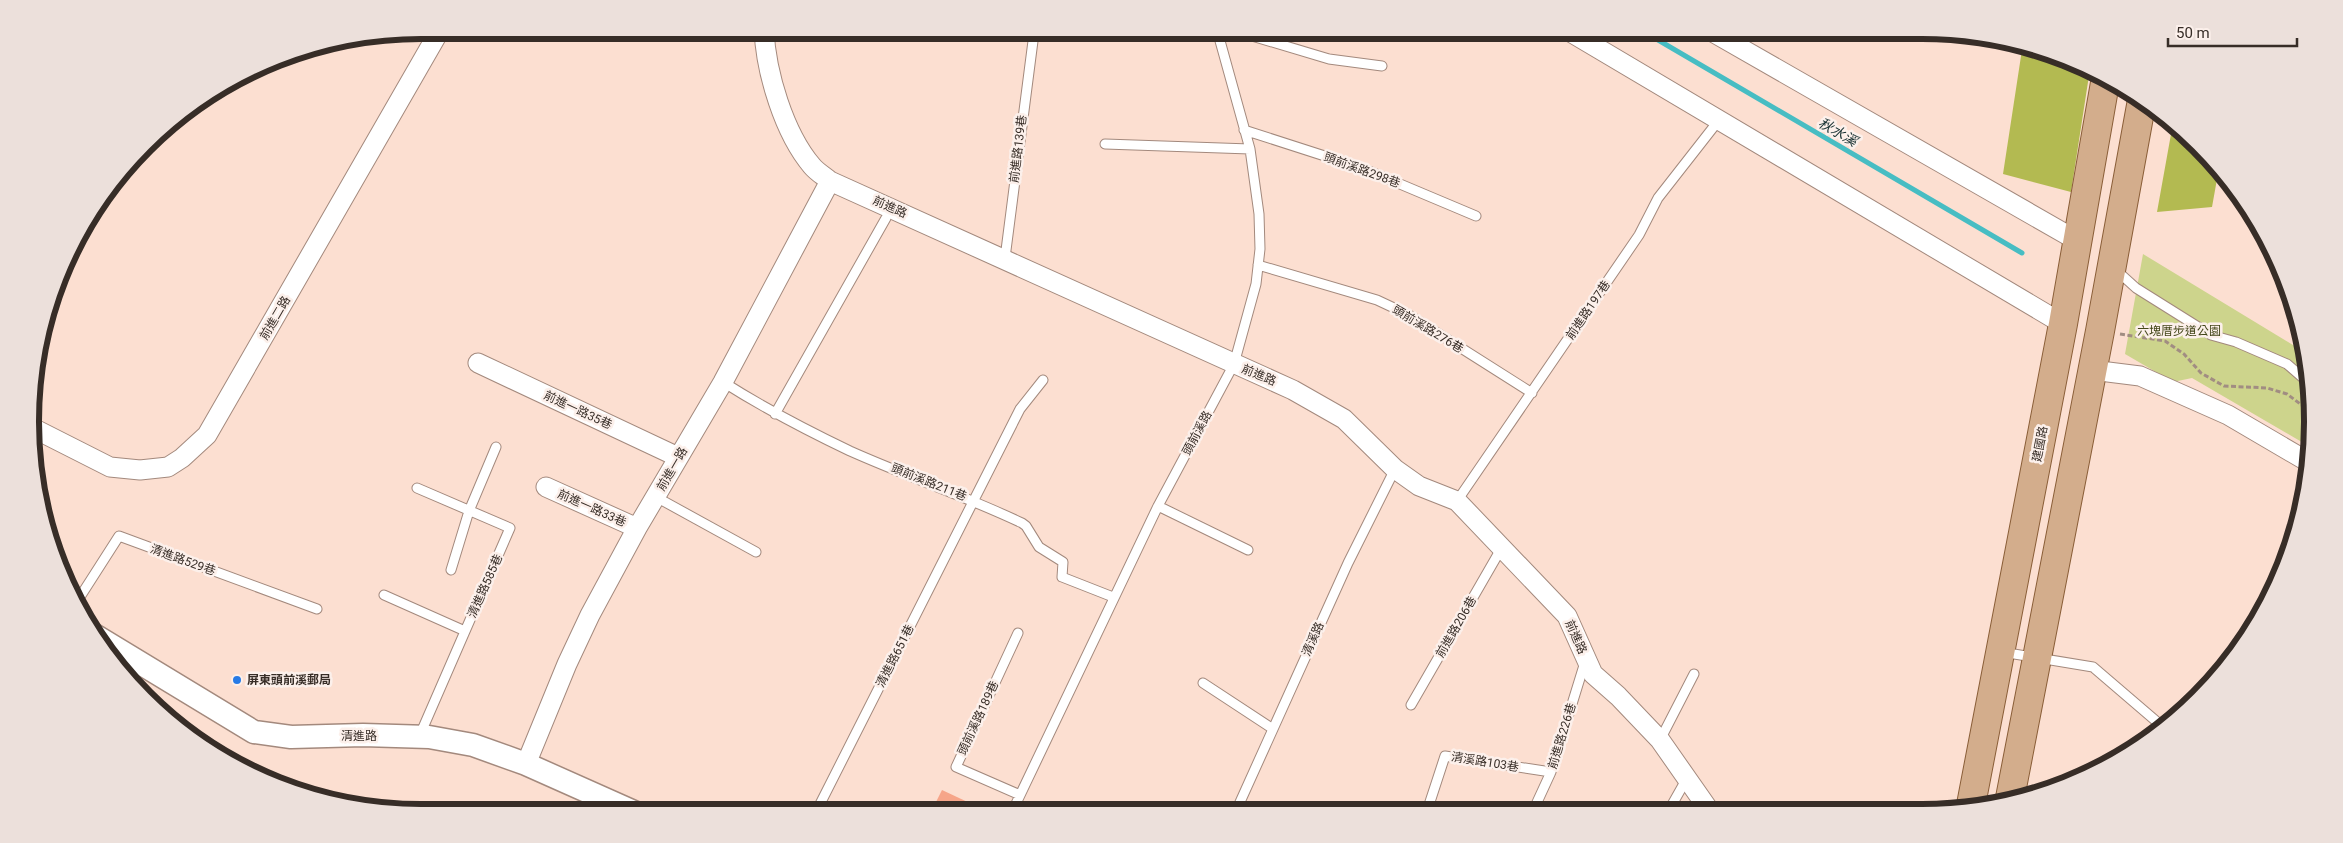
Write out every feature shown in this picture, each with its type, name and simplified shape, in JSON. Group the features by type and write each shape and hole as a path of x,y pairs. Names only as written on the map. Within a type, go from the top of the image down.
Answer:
{"main road":[{"name":"建國路","path":"1972,801 2063,324 2076,240 2105,85"},
{"path":"2011,793 2100,331 2141,108"}],"street":[{"name":"前進二路","path":"39,431 110,467 140,470 168,467 182,458 207,436 435,39"},
{"name":"前進路","path":"765,39 769,72 797,146 813,168 830,181 1005,258 1293,390 1344,419 1395,469 1419,486 1457,501 1567,616 1593,674 1618,696 1660,740 1704,804"},
{"path":"1582,39 2063,324"},
{"path":"1725,39 2076,240"},
{"name":"前進一路","path":"526,764 570,656 637,528 723,382 830,181"},
{"name":"前進一路35巷","path":"478,363 678,457"},
{"path":"2092,370 2140,376 2228,415 2302,458"},
{"name":"前進一路33巷","path":"546,487 637,528"},
{"name":"清進路","path":"111,645 254,732 291,737 419,737 473,745 526,764 601,804"}],"lane":[{"name":"頭前溪路","path":"1016,804 1158,506 1234,364 1256,284 1259,214 1250,149 1219,39"},
{"path":"1262,39 1330,59 1382,66"},
{"name":"前進路139巷","path":"1005,258 1033,41"},
{"name":"前進路197巷","path":"1457,501 1639,235 1658,198 1719,120"},
{"name":"頭前溪路298巷","path":"1244,130 1362,168 1476,216"},
{"path":"1105,144 1250,149"},
{"path":"775,414 886,218"},
{"name":"頭前溪路276巷","path":"1258,265 1377,300 1401,311 1532,393"},
{"path":"2111,265 2136,288 2211,335 2236,342 2287,364 2301,376"},
{"name":"清進路651巷","path":"820,804 1020,409 1043,380"},
{"name":"頭前溪路211巷","path":"723,382 775,414 851,451 973,500 1026,526 1039,547 1063,562 1062,576 1113,597"},
{"path":"451,570 469,511 496,447"},
{"name":"清溪路","path":"1239,804 1348,563 1395,469"},
{"name":"清進路585巷","path":"417,488 510,528 419,737"},
{"path":"656,497 680,512 756,552"},
{"path":"1158,506 1248,550"},
{"name":"清進路529巷","path":"81,596 119,536 317,609"},
{"name":"前進路206巷","path":"1411,705 1501,549"},
{"path":"384,595 465,632"},
{"name":"頭前溪路189巷","path":"1018,633 956,767 1020,795"},
{"path":"2000,651 2037,656 2093,668 2158,723"},
{"name":"前進路226巷","path":"1536,804 1552,772 1585,659"},
{"path":"1660,740 1694,674"},
{"path":"1203,683 1273,730"},
{"name":"清溪路103巷","path":"1429,804 1446,756 1552,772"},
{"path":"1672,804 1686,780"}],"path":[{"path":"2100,331 2165,341 2184,354 2201,373 2224,386 2267,388 2287,394 2303,406"}],"green space":[{"path":"2022,52 2045,59 2089,77 2071,192 2003,174"},
{"path":"2171,132 2217,179 2212,207 2157,212"},
{"name":"六塊厝步道公園","path":"2143,254 2297,348 2303,396 2303,443 2192,378 2173,382 2125,354"}],"building":[{"path":"942,790 972,804 935,804"}],"waterway":[{"name":"秋水溪","path":"1656,39 2022,253"}],"place":[{"name":"屏東頭前溪郵局","path":"237,680"}]}
